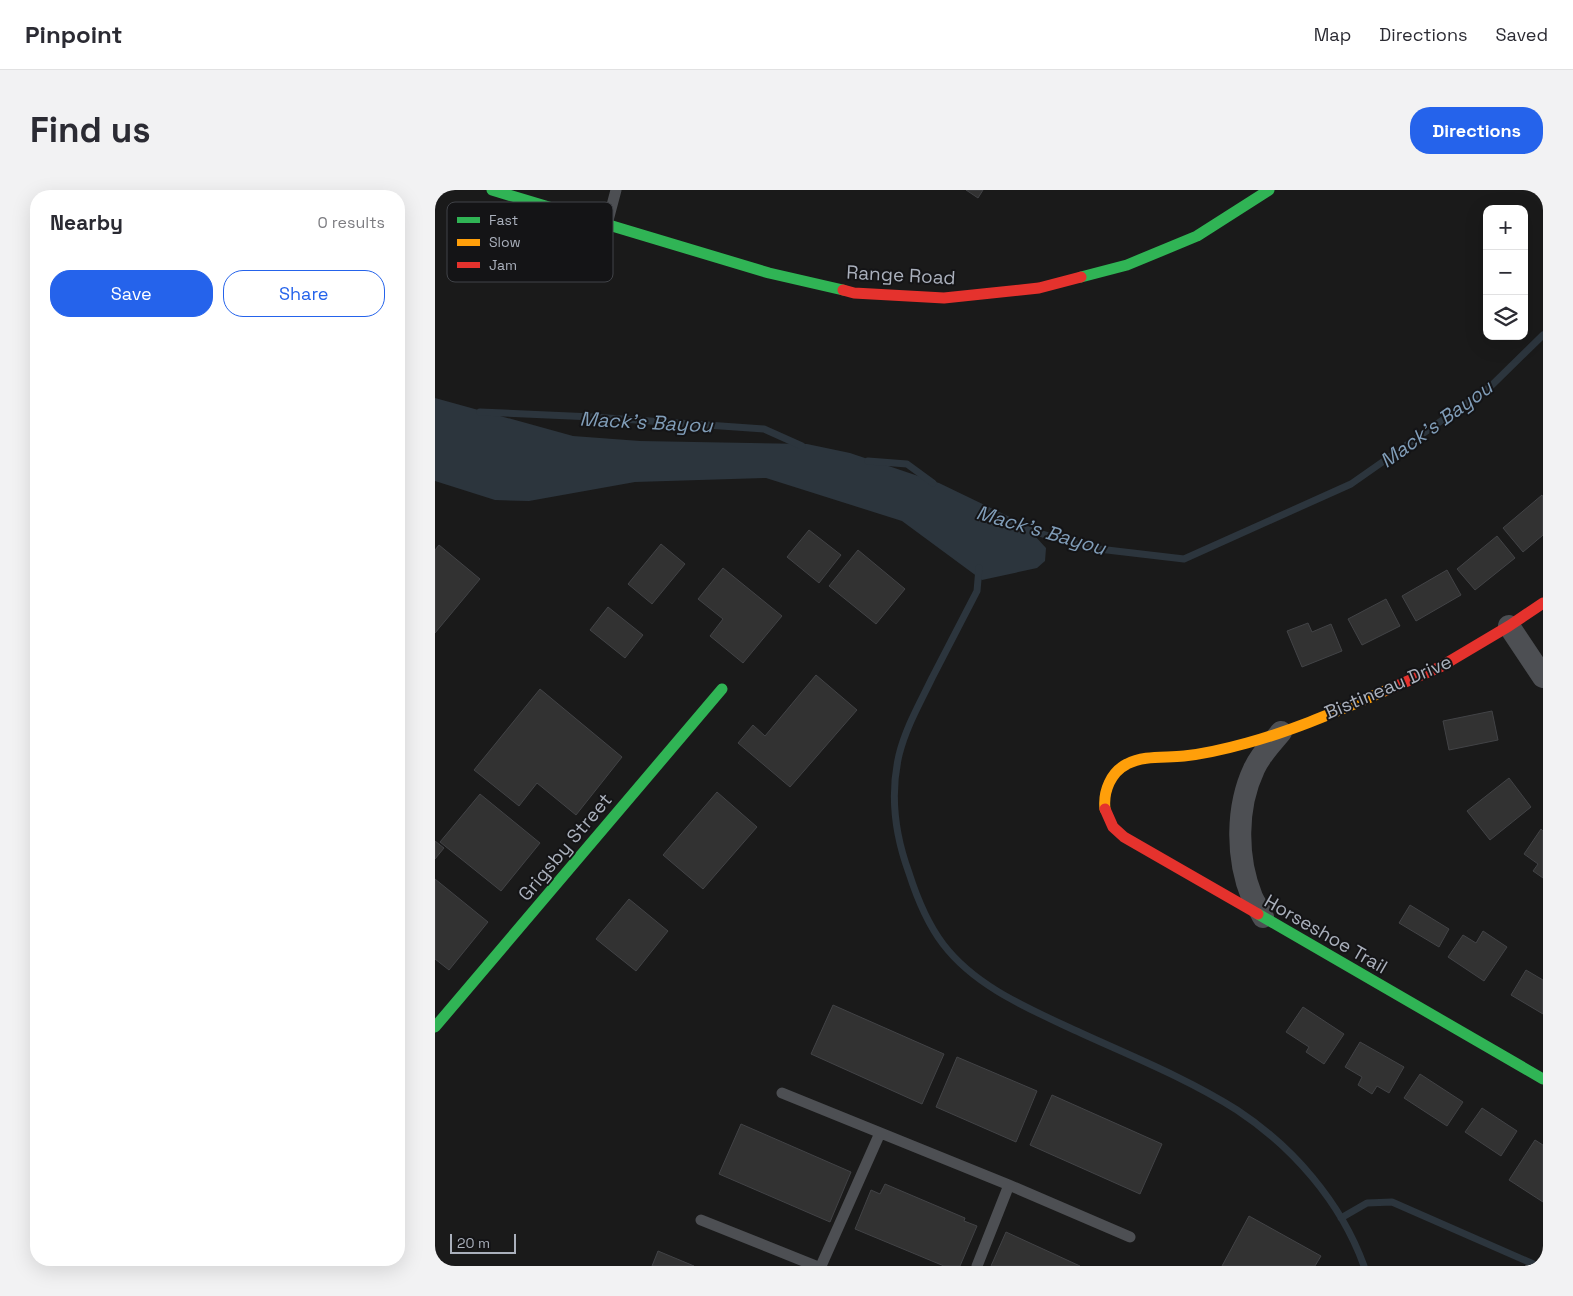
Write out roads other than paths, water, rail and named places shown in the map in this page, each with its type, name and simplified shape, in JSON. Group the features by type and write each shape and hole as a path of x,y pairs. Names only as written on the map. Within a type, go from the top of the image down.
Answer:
{"street":[{"name":"Range Road","path":"492,190 533,202"},
{"name":"Range Road","path":"613,226 769,273 854,293 944,298 1039,288 1127,265 1197,236 1261,197 1269,190"},
{"name":"Bistineau Drive","path":"1104,807 1105,793 1110,781 1118,769 1128,763 1139,759 1186,756 1215,751 1281,732 1421,676 1509,626 1543,603"},
{"path":"1509,626 1543,677"},
{"name":"Grigsby Street","path":"435,1027 722,689"},
{"name":"Bistineau Drive","path":"1263,917 1252,896 1242,858 1241,823 1243,803 1254,768 1281,732"},
{"name":"Horseshoe Trail","path":"1104,807 1113,827 1124,837 1543,1079"}],"lane":[{"path":"782,1093 1009,1185 1130,1237"},
{"path":"821,1266 880,1133"},
{"path":"977,1266 1009,1185"},
{"path":"701,1220 816,1266"}],"waterway":[{"name":"Mack's Bayou","path":"1022,528 1090,548 1184,559 1351,484 1491,386 1543,335"},
{"name":"Mack's Bayou","path":"480,412 593,417 764,429 802,446"},
{"name":"Mack's Bayou","path":"868,461 907,464 933,483"},
{"path":"979,568 977,591 914,715 905,735 896,770 895,814 900,844 915,892 932,928 956,959 1001,994 1197,1087 1237,1110 1258,1125 1296,1159 1313,1178 1342,1220 1364,1266"},
{"path":"1341,1218 1367,1203 1392,1202 1538,1266"}]}
